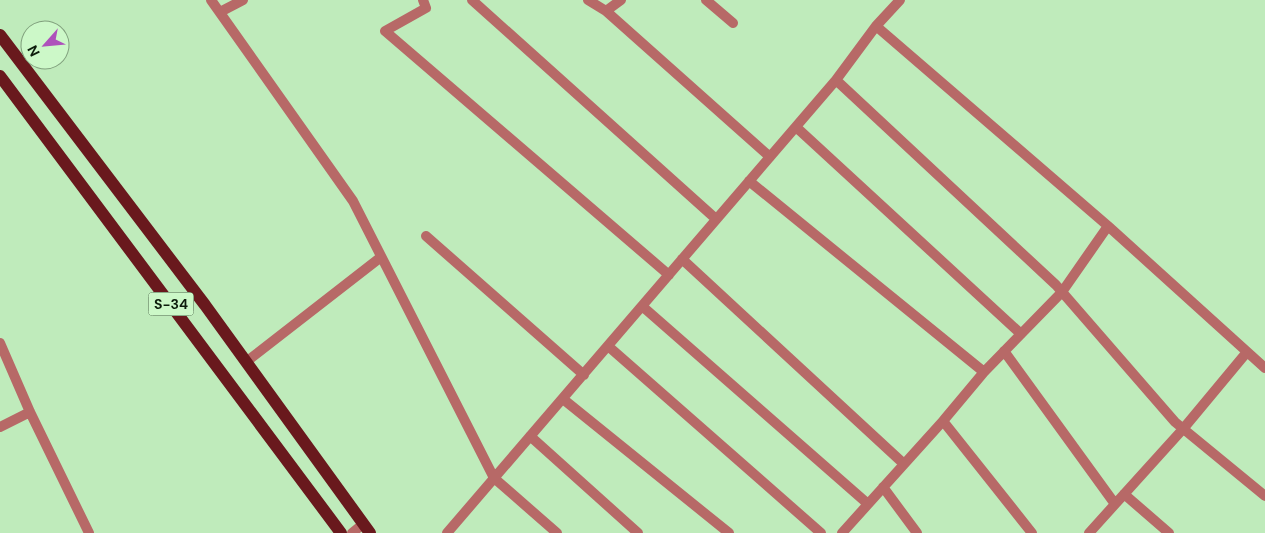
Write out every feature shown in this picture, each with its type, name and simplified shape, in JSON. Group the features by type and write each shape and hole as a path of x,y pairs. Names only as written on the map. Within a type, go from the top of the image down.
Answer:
{"main road":[{"path":"0,35 246,362 366,528"},
{"name":"S-34","path":"0,76 341,533"}],"street":[{"path":"211,0 336,174 353,201 494,478 557,533"},
{"path":"220,12 243,0"},
{"path":"423,0 426,8 385,31 669,275"},
{"path":"472,0 716,219"},
{"path":"588,0 606,11 770,157"},
{"path":"606,11 621,0"},
{"path":"706,0 734,24"},
{"path":"447,533 836,80 876,26 900,0"},
{"path":"876,26 1108,226 1265,368"},
{"path":"836,80 1062,292 1184,429 1265,496"},
{"path":"796,127 1021,334"},
{"path":"749,181 984,372"},
{"path":"842,533 943,421 984,372 1062,292 1108,226"},
{"path":"426,236 584,375"},
{"path":"246,362 381,257"},
{"path":"682,259 904,464"},
{"path":"642,306 868,504"},
{"path":"0,343 30,412 89,533"},
{"path":"608,346 822,533"},
{"path":"1004,351 1115,504"},
{"path":"1089,533 1184,429 1246,352"},
{"path":"563,399 729,533"},
{"path":"0,426 30,412"},
{"path":"943,421 1032,533"},
{"path":"530,436 638,533"},
{"path":"883,487 917,533"},
{"path":"1124,494 1169,533"},
{"path":"352,533 366,528"}]}
